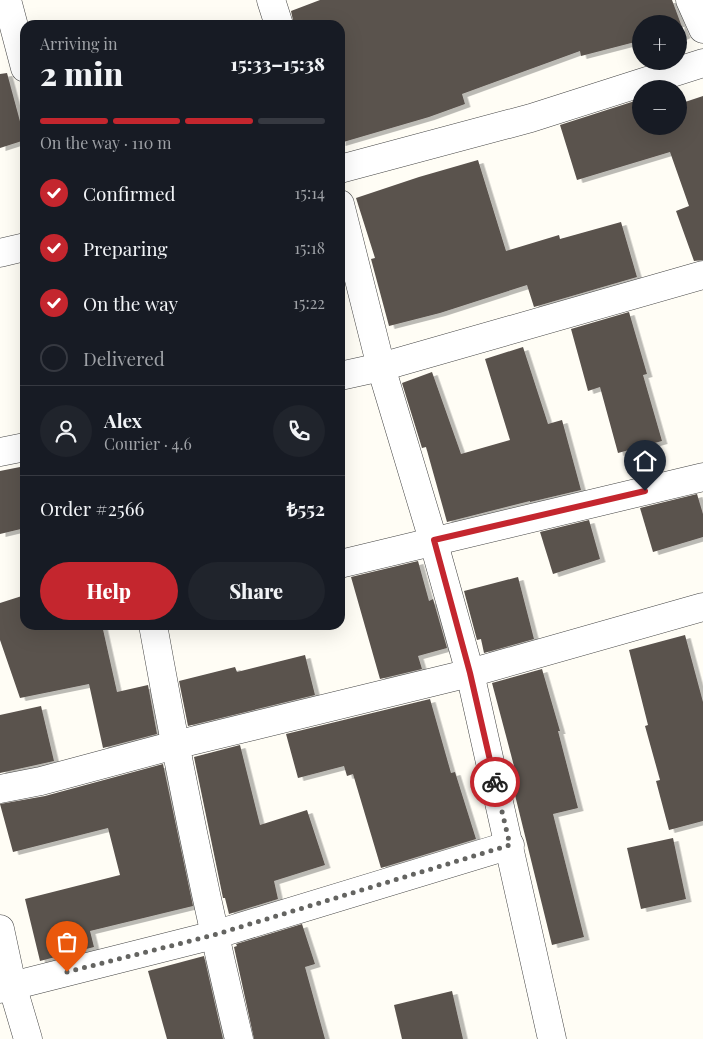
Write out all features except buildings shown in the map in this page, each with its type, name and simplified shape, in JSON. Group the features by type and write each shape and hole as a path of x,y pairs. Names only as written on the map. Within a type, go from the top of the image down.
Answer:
{"street":[{"path":"6,0 20,50"},
{"path":"271,0 278,20"},
{"path":"690,0 703,29"},
{"path":"345,168 531,118 703,63"},
{"path":"345,224 381,367 434,540 470,673 552,1039"},
{"path":"0,253 20,248"},
{"path":"345,375 381,367 703,275"},
{"path":"0,452 20,447"},
{"path":"345,563 703,477"},
{"path":"0,789 41,781 175,745 470,673 703,607"},
{"path":"154,630 175,745 214,935 239,1039"},
{"path":"6,987 214,935 510,845"},
{"path":"0,929 6,987 28,1039"}],"way so far":[{"path":"67,972 214,935 510,845 495,782"}],"route":[{"path":"495,782 470,673 434,540 645,491"}]}
